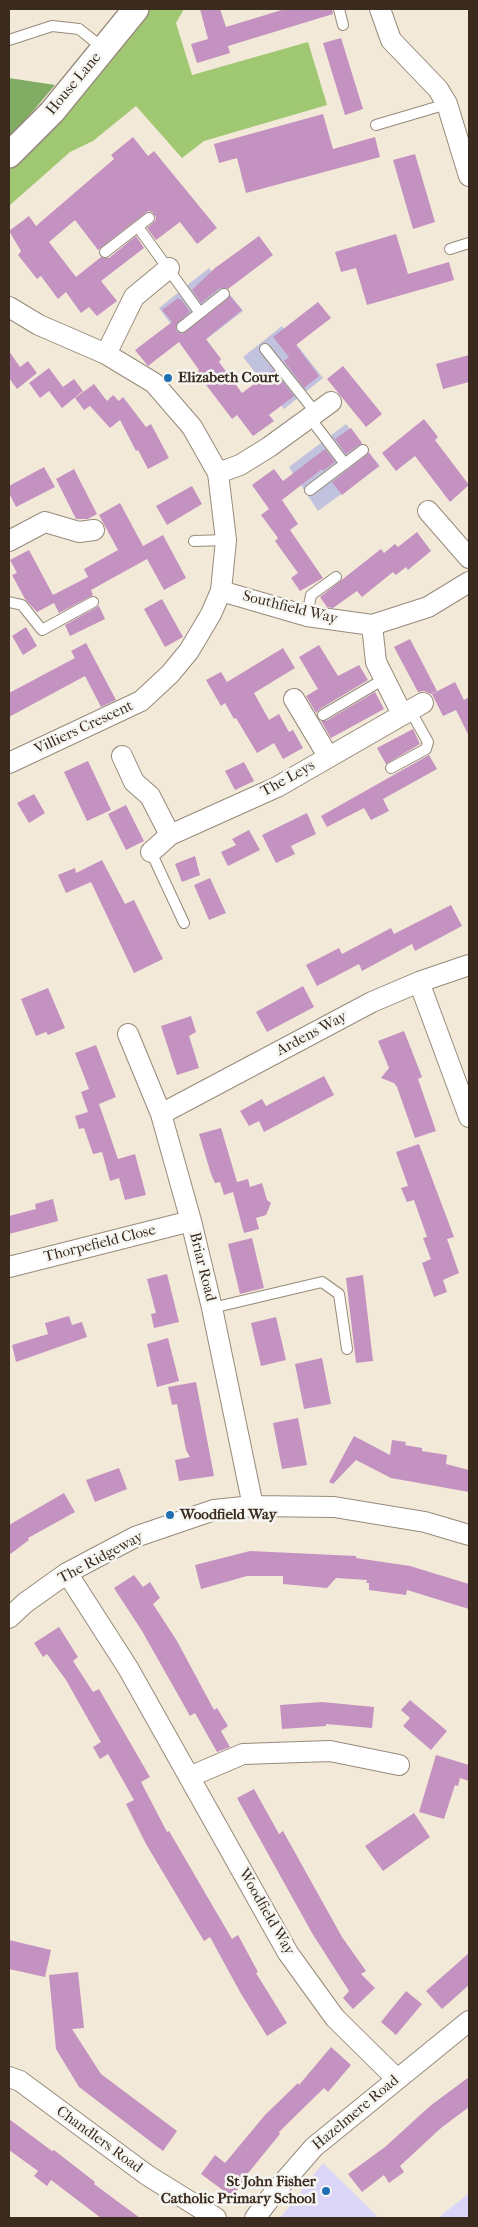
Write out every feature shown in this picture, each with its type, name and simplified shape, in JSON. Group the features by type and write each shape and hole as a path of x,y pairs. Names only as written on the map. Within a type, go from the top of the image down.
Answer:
{"street":[{"name":"House Lane","path":"9,155 52,112 136,9"},
{"path":"380,9 391,40 438,89 447,104 463,137 469,176"},
{"path":"106,354 134,297 169,268"},
{"name":"Villiers Crescent","path":"9,307 39,325 106,354 154,383 192,427 218,473 226,540 221,591 211,614 188,651 170,674 141,701 9,763"},
{"path":"218,473 240,465 319,411"},
{"path":"428,511 469,558"},
{"path":"9,541 45,522 78,532 94,530"},
{"name":"Southfield Way","path":"221,591 308,616 372,626 428,607 469,582"},
{"path":"372,626 376,662 384,679 412,709"},
{"path":"294,699 328,756"},
{"name":"The Leys","path":"151,852 170,835 276,787 412,709"},
{"path":"122,756 134,782 150,796 170,835"},
{"name":"Ardens Way","path":"160,1114 372,1002 419,982 469,965"},
{"path":"419,982 469,1117"},
{"name":"Briar Road","path":"128,1034 160,1114 191,1221 212,1308 253,1506"},
{"name":"Thorpefield Close","path":"9,1267 191,1221"},
{"name":"The Ridgeway","path":"9,1618 25,1603 67,1573 135,1538 214,1510 253,1506 334,1507 425,1522 469,1535"},
{"name":"Woodfield Way","path":"67,1573 128,1668 288,1952 335,2018 396,2079"},
{"path":"189,1777 243,1754 330,1752 399,1766"},
{"name":"Hazelmere Road","path":"255,2218 314,2147 469,2021"},
{"name":"Chandlers Road","path":"9,2077 20,2081 147,2175 216,2218"}],"lane":[{"path":"339,9 343,25"},
{"path":"9,40 52,26 79,29 103,48"},
{"path":"376,125 447,104"},
{"path":"105,252 149,218"},
{"path":"138,227 200,313"},
{"path":"450,249 469,243"},
{"path":"182,327 224,294"},
{"path":"265,349 319,411 345,464"},
{"path":"310,490 363,450"},
{"path":"194,541 226,540"},
{"path":"308,616 312,595 336,577"},
{"path":"9,602 22,605 42,630 92,602"},
{"path":"323,715 384,679"},
{"path":"391,768 426,749 428,742 412,709"},
{"path":"151,852 184,922"},
{"path":"212,1308 322,1282 339,1294 347,1349"}],"shaded area":[{"path":"209,268 243,311 191,351 159,308"},
{"path":"282,326 323,378 284,409 243,357"},
{"path":"346,424 380,466 318,511 289,467"},
{"name":"St John Fisher Catholic Primary School","path":"323,2163 379,2218 280,2218"},
{"path":"469,2193 469,2218 438,2218"}],"green space":[{"path":"144,9 184,9 176,23 192,75 308,42 327,105 204,141 182,158 136,106 93,141 70,152 9,206 9,162"},
{"path":"9,78 55,85 9,139"}],"building":[{"path":"200,9 220,9 226,27 285,9 332,9 333,14 228,46 230,53 197,63 191,44 208,39"},
{"path":"341,38 363,109 345,115 323,43"},
{"path":"323,114 333,149 375,137 380,157 246,193 237,158 219,163 214,144"},
{"path":"133,137 148,156 154,151 217,228 197,244 180,222 156,240 147,228 155,221 156,217 152,212 148,211 98,250 75,220 49,242 76,277 101,257 109,258 136,236 144,248 101,281 117,301 97,316 89,307 81,313 66,292 58,299 41,276 37,279 18,255 21,251 9,231 29,216 36,226 114,159 111,155"},
{"path":"415,154 435,222 413,229 393,160"},
{"path":"396,234 408,274 449,262 454,280 367,305 356,268 341,272 335,252"},
{"path":"259,236 273,255 228,289 220,288 201,303 192,290 215,268"},
{"path":"230,296 242,310 206,339 221,359 219,362 242,393 273,370 294,396 269,415 274,421 253,436 237,415 232,419 197,373 199,370 179,342 148,366 135,350 172,322 162,310 178,298 181,299 190,312 176,325 176,331 182,334"},
{"path":"318,302 331,318 296,345 319,376 304,388 284,361 289,357 273,337"},
{"path":"9,351 20,367 28,361 37,373 17,389 9,378"},
{"path":"469,355 469,382 443,389 436,364"},
{"path":"343,366 382,414 366,427 327,379"},
{"path":"49,368 63,387 74,379 83,391 62,408 49,391 40,398 29,383"},
{"path":"94,384 107,401 113,395 119,401 123,397 146,427 151,424 169,458 148,469 120,420 110,428 90,406 84,410 75,398"},
{"path":"424,419 438,437 435,440 469,485 450,502 415,456 396,471 382,453"},
{"path":"351,428 362,443 346,454 335,439"},
{"path":"325,449 335,462 323,471 322,469 282,500 298,524 290,530 323,578 300,591 291,578 298,573 275,541 278,538 261,515 269,509 252,485 274,469 283,481"},
{"path":"369,453 379,466 342,495 332,482"},
{"path":"44,467 55,487 16,507 9,493 9,486"},
{"path":"74,469 97,514 88,519 76,519 56,479"},
{"path":"192,486 202,504 167,525 156,506"},
{"path":"120,503 143,546 163,535 186,578 164,590 147,559 91,590 93,595 59,613 54,603 37,612 25,599 12,575 17,573 10,560 29,550 53,595 88,577 84,569 118,550 99,515"},
{"path":"417,532 431,551 408,570 406,567 396,575 393,572 362,597 357,591 333,608 327,607 320,597 381,549 384,553 395,544 398,547"},
{"path":"162,599 183,637 165,647 144,609"},
{"path":"99,606 105,619 70,636 65,625"},
{"path":"26,627 37,646 23,655 12,636"},
{"path":"410,639 437,691 431,694 424,691 418,692 394,647"},
{"path":"86,643 116,700 101,707 85,676 9,717 9,693 75,658 71,651"},
{"path":"319,645 338,676 359,665 368,680 316,713 306,696 318,689 299,657"},
{"path":"283,648 295,668 254,693 269,720 279,714 289,732 293,730 303,748 283,759 274,743 257,753 236,718 234,719 225,703 221,706 206,680 221,672 227,682"},
{"path":"455,682 464,700 469,697 469,736 456,710 443,716 432,694"},
{"path":"375,692 384,709 331,738 321,721 326,721"},
{"path":"413,729 420,744 386,764 377,748"},
{"path":"429,755 437,769 383,799 389,811 371,820 364,808 327,827 321,816"},
{"path":"88,761 111,810 87,821 64,772"},
{"path":"244,762 254,781 235,790 225,771"},
{"path":"34,794 45,813 29,823 17,803"},
{"path":"126,805 144,841 126,850 108,814"},
{"path":"307,813 316,834 291,846 295,854 276,863 262,835"},
{"path":"249,830 260,850 228,866 221,852 236,845 232,839"},
{"path":"195,856 200,875 182,882 175,864"},
{"path":"102,860 125,904 134,900 163,959 134,973 91,882 66,893 58,875 75,868 76,873"},
{"path":"210,878 226,913 209,920 194,885"},
{"path":"451,905 462,926 415,951 412,944 362,971 359,964 317,986 306,965 339,948 342,954 391,928 394,934"},
{"path":"303,986 314,1007 267,1032 256,1012"},
{"path":"48,988 65,1028 48,1035 46,1032 36,1036 21,999"},
{"path":"191,1016 196,1032 189,1036 199,1068 177,1075 161,1026"},
{"path":"404,1031 422,1077 418,1079 436,1131 415,1138 397,1087 394,1083 381,1078 389,1068 378,1041"},
{"path":"96,1045 116,1097 99,1104 118,1159 135,1154 146,1195 125,1200 119,1178 110,1181 102,1152 93,1154 84,1128 79,1129 75,1116 88,1112 81,1092 89,1089 75,1053"},
{"path":"324,1076 334,1095 264,1132 259,1121 249,1126 240,1111 262,1099 266,1106"},
{"path":"221,1128 237,1182 248,1179 250,1187 262,1183 267,1200 271,1203 266,1215 256,1218 259,1229 244,1233 233,1192 224,1195 220,1182 215,1183 211,1174 199,1134"},
{"path":"419,1144 454,1237 447,1239 459,1273 443,1280 447,1292 434,1297 422,1263 431,1259 423,1238 427,1237 414,1200 407,1202 401,1188 408,1186 396,1152"},
{"path":"53,1199 58,1221 9,1234 9,1216 36,1209 35,1204"},
{"path":"252,1238 264,1288 240,1294 228,1244"},
{"path":"167,1274 179,1322 154,1328 151,1314 156,1313 147,1279"},
{"path":"363,1275 373,1361 356,1363 346,1278"},
{"path":"69,1316 72,1325 82,1322 87,1337 16,1362 12,1345 48,1334 45,1323"},
{"path":"276,1317 286,1360 261,1366 251,1323"},
{"path":"168,1338 179,1381 157,1387 147,1344"},
{"path":"322,1358 331,1404 304,1409 295,1364"},
{"path":"196,1382 214,1476 179,1481 175,1460 190,1457 186,1450 177,1404 172,1405 168,1387"},
{"path":"298,1418 307,1465 282,1469 273,1423"},
{"path":"354,1436 390,1455 392,1440 406,1442 405,1445 422,1448 422,1451 447,1455 446,1464 469,1470 469,1492 391,1478 356,1460 333,1484 329,1482"},
{"path":"119,1468 127,1489 95,1502 86,1480"},
{"path":"64,1493 75,1512 28,1538 29,1540 9,1555 9,1525"},
{"path":"250,1551 356,1556 356,1558 410,1566 469,1584 469,1609 407,1590 406,1595 369,1590 369,1583 366,1583 367,1580 336,1578 327,1588 283,1584 283,1576 247,1576 201,1589 195,1565"},
{"path":"134,1575 143,1587 150,1582 160,1598 153,1604 177,1641 214,1710 217,1708 228,1726 221,1731 230,1747 217,1752 195,1713 190,1716 142,1631 114,1588"},
{"path":"59,1627 78,1657 73,1661 93,1692 99,1689 150,1777 141,1782 167,1832 169,1831 232,1939 238,1935 258,1972 256,1973 287,2023 267,2036 210,1937 204,1941 146,1844 126,1804 134,1800 108,1754 100,1759 93,1747 101,1742 66,1680 47,1654 43,1657 34,1643"},
{"path":"410,1700 447,1731 431,1750 403,1726 410,1718 401,1710"},
{"path":"322,1702 374,1707 372,1728 326,1724 326,1726 282,1729 280,1705"},
{"path":"436,1755 469,1765 469,1781 460,1778 458,1786 455,1785 444,1819 419,1812"},
{"path":"254,1789 279,1834 283,1831 342,1937 366,1971 361,1974 375,1988 353,2009 343,1998 349,1991 312,1933 237,1798"},
{"path":"414,1813 430,1837 383,1871 365,1846"},
{"path":"9,1940 51,1950 45,1977 9,1969"},
{"path":"469,1953 469,1985 442,2009 426,1991"},
{"path":"78,1972 84,2028 72,2029 101,2074 177,2131 163,2151 79,2087 56,2049 49,1975"},
{"path":"406,1991 422,2004 396,2035 381,2022"},
{"path":"331,2047 351,2065 328,2092 324,2088 279,2132 280,2134 245,2177 232,2197 201,2174 215,2155 225,2163 265,2115 298,2083 299,2085"},
{"path":"469,2077 469,2107 441,2128 400,2166 404,2172 389,2183 384,2175 362,2192 348,2174 385,2147 430,2106"},
{"path":"9,2119 52,2151 54,2150 95,2182 94,2184 140,2218 101,2218 51,2180 47,2186 34,2176 38,2171 9,2150"}],"place":[{"name":"Elizabeth Court","path":"168,378"},
{"name":"Woodfield Way","path":"170,1515"},
{"name":"St John Fisher Catholic Primary School","path":"326,2191"}]}
